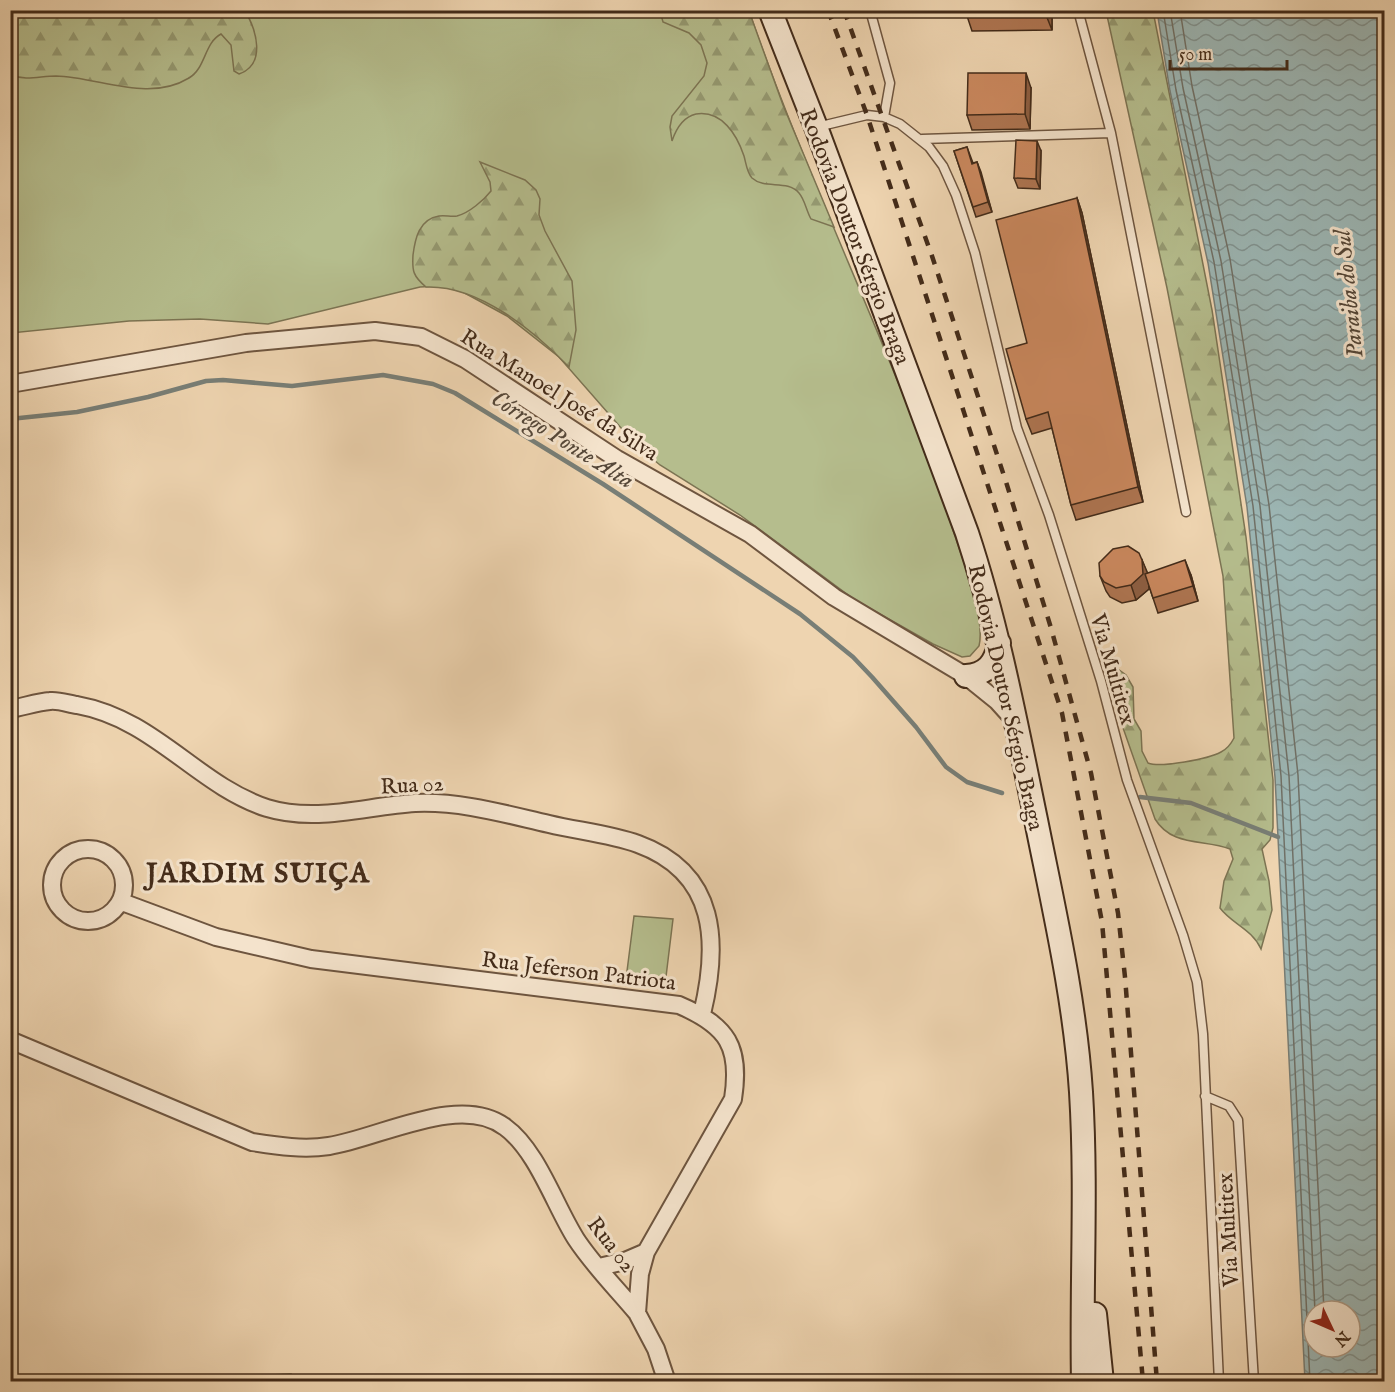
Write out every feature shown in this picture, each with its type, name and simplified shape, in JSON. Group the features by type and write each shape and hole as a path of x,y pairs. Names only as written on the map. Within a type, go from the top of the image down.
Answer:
{"main road":[{"name":"Rodovia Doutor Sérgio Braga","path":"770,10 816,127 967,534 984,584 999,644 1069,984 1081,1090 1085,1235 1083,1382"},
{"path":"966,676 981,673 990,666 999,644"},
{"path":"1085,1235 1102,1382"}],"street":[{"name":"Rua Manoel José da Silva","path":"10,384 246,343 375,331 421,337 465,359 617,459 750,534 834,597 966,676 997,701 1016,722"},
{"name":"Rua 02","path":"10,709 52,701 99,709 139,726 228,788 267,808 302,814 349,812 416,803 465,805 638,844 672,862 694,885 710,922 713,950 702,1014"},
{"path":"78,849 102,851 113,858 120,868 124,879 122,902 102,918 78,920 59,908 53,897 53,873 67,854 78,849"},
{"name":"Rua Jeferson Patriota","path":"122,902 216,937 311,959 679,1005 702,1014 721,1032 732,1048 737,1071 733,1099 646,1252 640,1274 637,1313"},
{"name":"Rua 02","path":"10,1040 252,1142 295,1148 327,1147 362,1140 453,1113 481,1115 506,1127 526,1150 577,1240 637,1313"},
{"path":"599,1267 625,1261 646,1252"},
{"path":"637,1313 656,1349 667,1382"}],"lane":[{"path":"870,10 890,83 884,117"},
{"path":"1078,10 1111,133 1186,512"},
{"path":"816,127 867,115 884,117 922,139 1111,133"},
{"name":"Via Multitex","path":"922,139 943,166 956,195 975,254 1017,428 1052,526 1101,681 1127,780 1183,935 1197,982 1203,1034 1219,1382"},
{"name":"Via Multitex","path":"1205,1096 1229,1106 1238,1120 1254,1382"}],"green space":[{"path":"10,11 245,11 253,27 257,46 256,54 248,69 239,74 234,71 231,45 221,34 211,43 195,74 173,85 157,88 123,87 72,77 17,77 11,75"},
{"path":"11,11 749,11 798,141 929,461 972,586 979,620 979,646 970,656 962,657 933,644 855,600 740,515 660,465 636,445 559,357 507,316 461,291 439,286 420,287 268,324 200,319 129,321 11,333"},
{"path":"660,11 749,11 783,105 834,227 811,219 801,196 794,189 788,186 757,182 752,178 733,132 721,120 705,114 696,114 684,121 672,141 670,127 672,116 704,76 707,63 701,45 689,33 663,22"},
{"path":"1106,11 1153,11 1212,310 1246,537 1273,780 1273,828 1270,840 1262,849 1272,910 1261,949 1247,931 1220,908 1224,881 1233,859 1230,849 1179,838 1162,828 1155,819 1108,685 1108,666 1115,667 1126,675 1133,687 1134,719 1141,731 1142,751 1148,763 1173,764 1215,755 1229,746 1234,738 1223,576 1167,288"},
{"path":"480,162 525,180 536,190 540,199 539,215 545,231 572,281 576,330 569,367 539,339 504,313 466,294 446,288 426,287 414,273 414,249 423,225 432,218 457,216 466,212 491,191 490,182"},
{"path":"634,916 673,919 665,985 626,979"},
{"path":"291,1374 291,1381 150,1381"}],"water":[{"name":"Paraiba do Sul","path":"1157,11 1384,11 1384,1381 1305,1381 1304,1359 1362,1359 1362,1299 1302,1299 1302,1321 1275,777 1247,507 1208,263 1170,91"}],"building":[{"path":"967,10 1047,10 1046,15 967,16"},
{"path":"968,73 1026,73 1025,114 967,115"},
{"path":"1016,140 1037,141 1036,179 1014,178"},
{"path":"967,147 972,164 977,162 988,202 973,207 954,151"},
{"path":"1077,198 1138,487 1071,505 1048,412 1026,419 1006,349 1027,343 996,220"},
{"path":"1128,546 1139,553 1143,574 1131,585 1116,588 1104,582 1100,576 1099,563 1113,549"},
{"path":"1185,560 1193,586 1153,598 1145,574"}],"waterway":[{"name":"Córrego Ponte Alta","path":"10,419 77,412 148,397 206,381 223,380 292,386 383,375 433,384 455,393 603,484 800,614 853,657 916,727 946,767 967,782 1002,793"},
{"path":"1140,797 1191,803 1278,837"}],"railway":[{"path":"828,10 867,115 1062,713 1102,922 1143,1382"},
{"path":"844,10 932,256 1007,485 1051,628 1091,773 1118,913 1125,977 1157,1382"}],"district":[{"name":"JARDIM SUIÇA","path":"258,872"}]}
